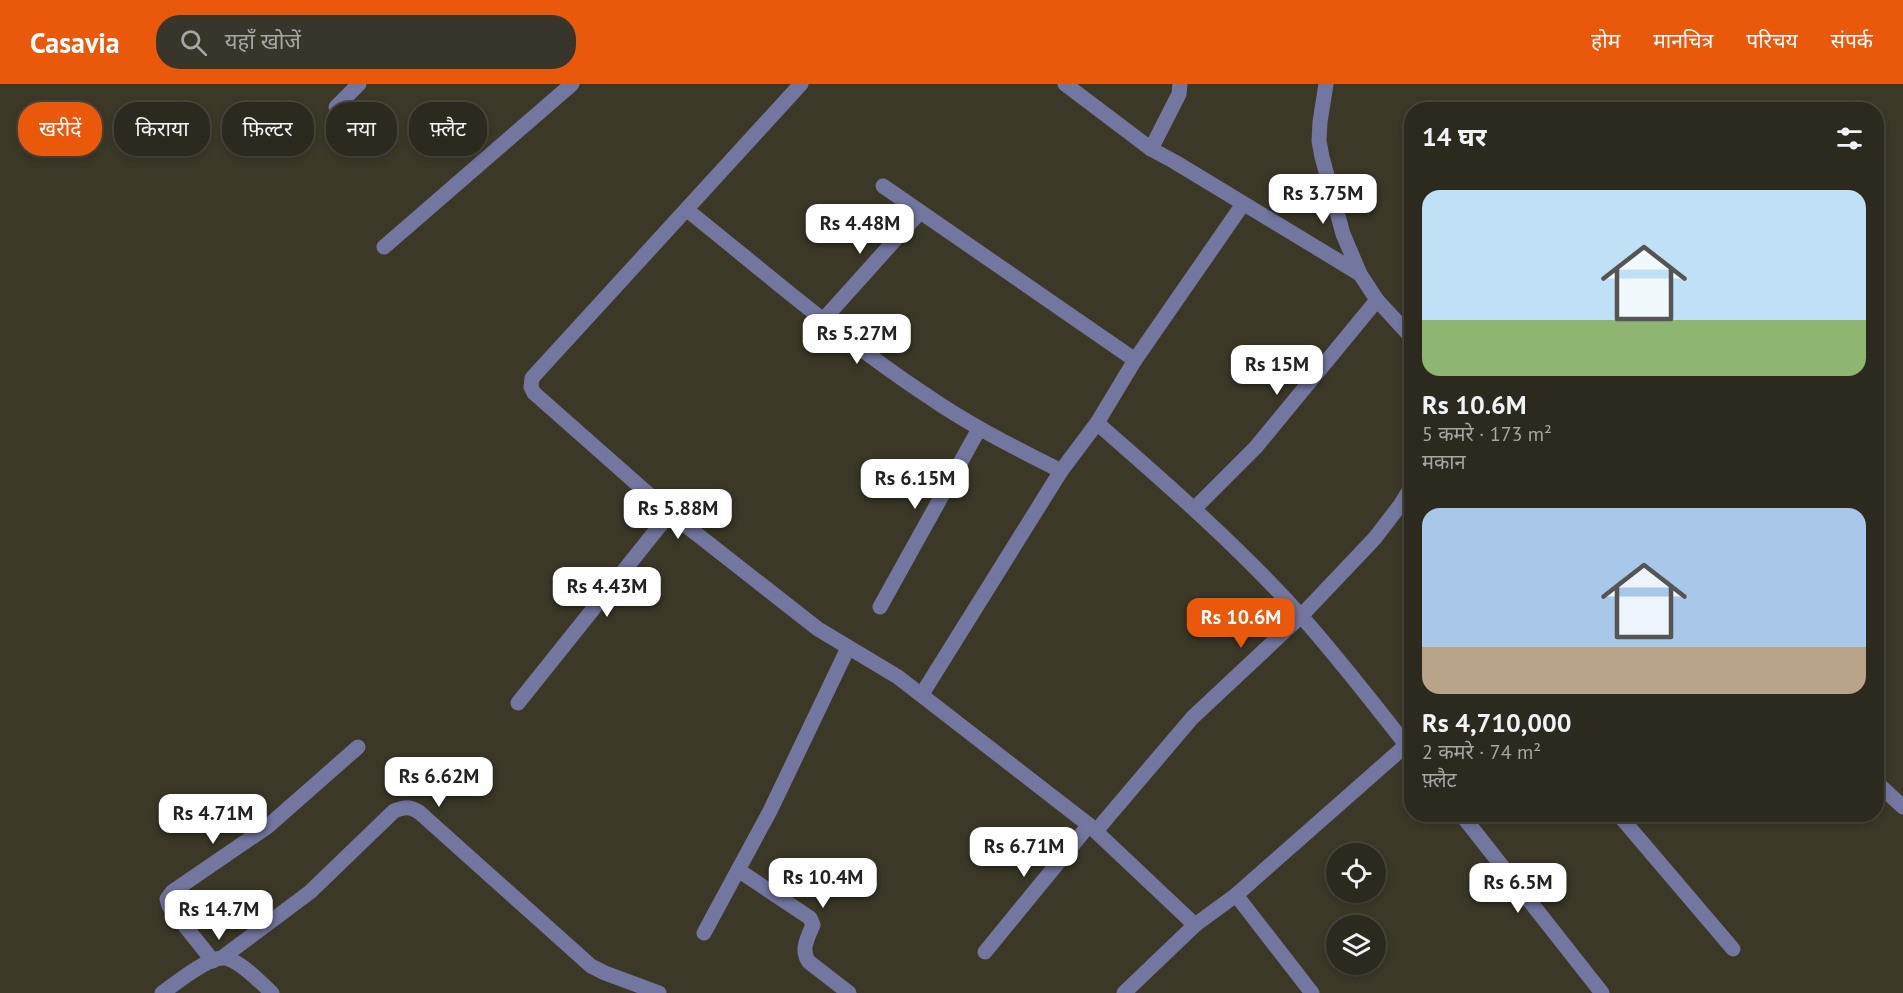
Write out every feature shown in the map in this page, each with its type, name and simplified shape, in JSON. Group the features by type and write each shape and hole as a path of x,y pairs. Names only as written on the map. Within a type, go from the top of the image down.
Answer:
{"street":[{"path":"341,102 359,84"},
{"path":"384,247 572,84"},
{"path":"801,84 532,378 531,387 534,393 670,513 818,629 922,694 1093,828 1195,925"},
{"path":"1065,84 1151,150 1360,274"},
{"path":"1151,150 1179,94 1180,84"},
{"path":"1326,84 1319,141 1343,234 1360,274 1377,300 1404,329"},
{"path":"883,186 1135,360"},
{"path":"922,694 1061,471 1097,423 1135,360 1243,204"},
{"path":"687,210 824,319 928,397 979,429 1061,471"},
{"path":"824,319 920,212"},
{"path":"1195,508 1256,447 1377,300"},
{"path":"1097,423 1195,508 1301,616 1404,739"},
{"path":"880,607 979,429"},
{"path":"984,952 1192,718 1301,616 1375,538 1404,499"},
{"path":"518,703 670,513"},
{"path":"704,933 770,811 848,648"},
{"path":"272,993 238,963 218,959 169,906 167,899 172,892 267,827 358,747"},
{"path":"1124,993 1195,925 1236,895 1404,751"},
{"path":"1884,789 1903,807"},
{"path":"162,993 206,963 218,959 297,902 394,811 404,807 419,812 591,966 659,993"},
{"path":"1467,822 1602,993"},
{"path":"1625,822 1733,949"},
{"path":"738,870 810,918 813,925 804,948 804,956 849,993"},
{"path":"1236,895 1312,993"}]}
